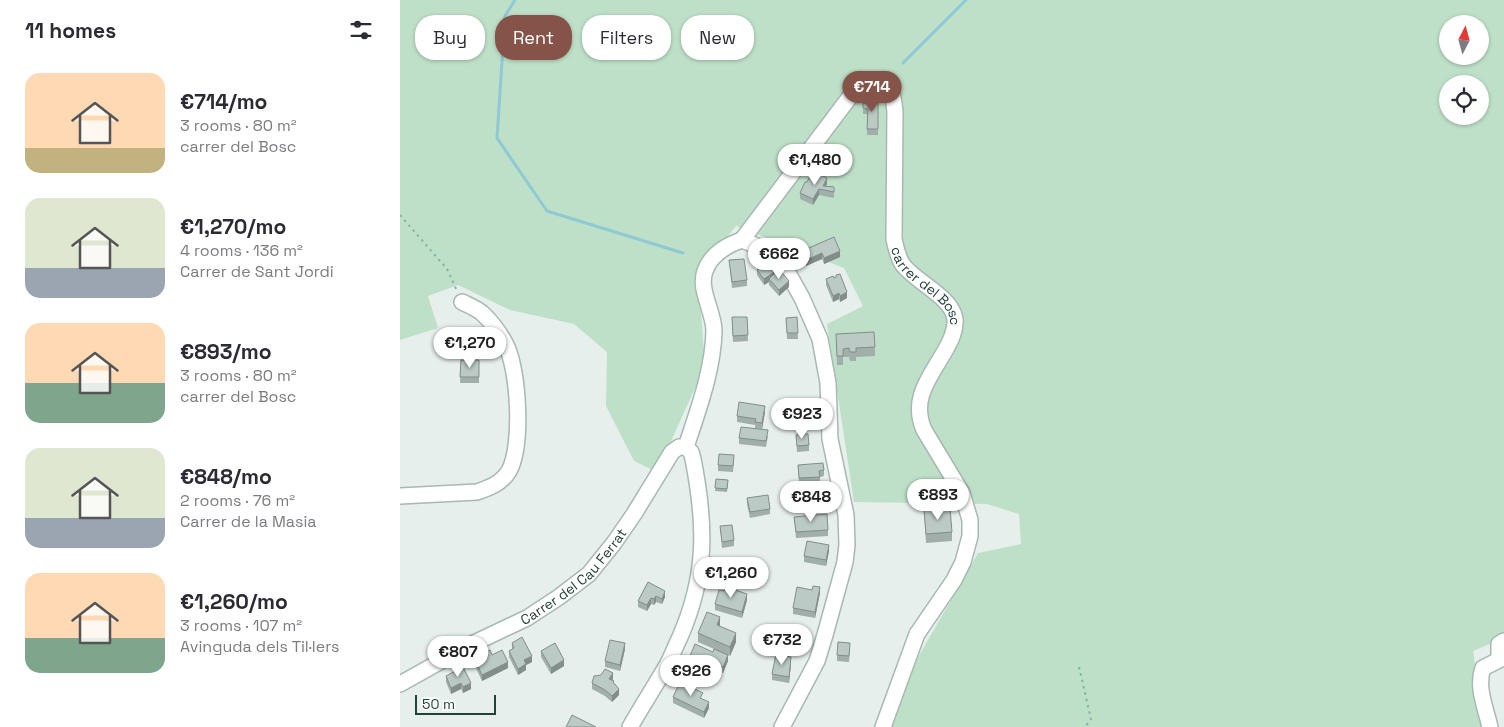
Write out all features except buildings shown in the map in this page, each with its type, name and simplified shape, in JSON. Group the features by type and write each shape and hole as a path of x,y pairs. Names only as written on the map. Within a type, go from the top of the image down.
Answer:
{"street":[{"name":"carrer del Bosc","path":"742,240 852,94 868,85 875,84 885,88 893,96 895,111 894,239 897,252 902,263 914,277 945,300 952,309 954,319 954,330 949,343 920,396 919,418 924,430 962,493 968,513 970,536 964,562 917,634 883,727"},
{"path":"630,727 668,664 691,611 698,581 702,547 701,508 691,452 686,448 701,399 710,361 714,330 704,287 704,273 709,261 719,252 730,244 742,240 757,246 772,256 788,273 802,298 820,339 828,383 830,439 846,515 847,546 845,562 825,635 817,661 782,727"},
{"path":"400,496 477,492 489,488 508,473 513,461 516,449 517,396 509,352 502,338 481,312 462,302"},
{"name":"Carrer del Cau Ferrat","path":"400,684 470,645 526,618 559,597 589,574 634,514 672,452 679,447 686,448"},
{"path":"1490,727 1480,676 1483,668 1501,660 1499,644 1504,640"}],"path":[{"path":"401,218 447,269 462,302"},
{"path":"1079,667 1091,719 1085,727"}],"green space":[{"path":"400,0 1504,0 1504,638 1473,651 1485,727 888,727 913,666 978,553 1021,544 1019,514 987,504 854,502 827,324 863,306 844,268 736,226 698,273 705,366 657,472 634,461 606,406 607,352 574,324 510,310 458,285 428,296 438,328 400,340"}],"waterway":[{"path":"515,0 505,16 497,138 547,211 683,253"},
{"path":"903,63 966,0"}]}
